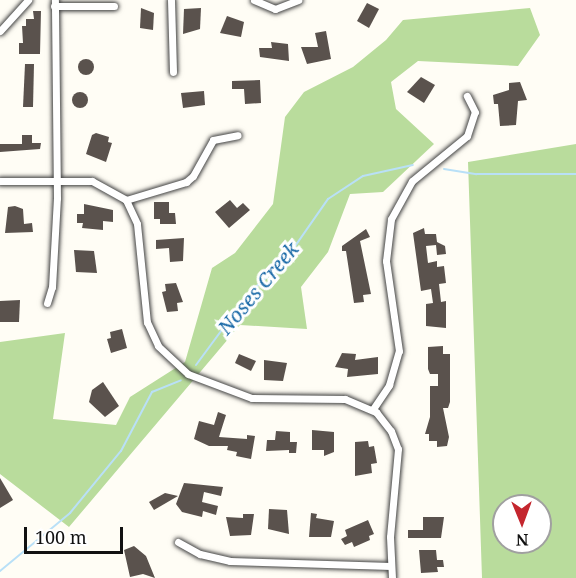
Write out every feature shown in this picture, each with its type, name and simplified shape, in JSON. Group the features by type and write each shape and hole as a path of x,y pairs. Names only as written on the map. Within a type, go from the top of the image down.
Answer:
{"street":[{"path":"0,31 27,0"},
{"path":"171,0 173,72"},
{"path":"254,0 275,9 298,0"},
{"path":"47,303 52,287 56,181 54,3 114,6"},
{"path":"373,410 389,385 398,356 398,332 386,256 391,219 408,185 467,136 475,112 467,96"},
{"path":"126,200 186,182 193,176 213,140 238,135"},
{"path":"0,182 98,182 126,200 138,229 147,322 158,346 176,365 200,380 252,398 341,398 373,410 388,427 398,449 392,578"},
{"path":"178,542 200,554 230,561 391,566"}],"green space":[{"path":"530,8 540,35 518,66 418,61 391,82 396,109 434,144 383,192 350,194 328,252 301,287 307,329 240,325 69,527 0,474 0,342 65,333 53,419 116,425 130,397 185,362 212,268 235,253 273,204 285,117 304,92 353,67 386,40 403,20"},
{"path":"576,144 576,578 482,578 468,162"}],"building":[{"path":"367,3 379,9 369,28 357,21"},
{"path":"141,8 154,13 153,30 140,28"},
{"path":"201,8 200,29 183,34 184,9"},
{"path":"33,11 41,11 40,54 19,54 19,43 23,43 22,26 26,26 26,19 34,19"},
{"path":"227,16 244,22 241,37 220,33"},
{"path":"326,31 331,59 307,64 301,47 318,47 315,33"},
{"path":"271,42 288,44 289,61 260,57 259,48 272,48"},
{"path":"86,59 92,61 94,67 92,73 86,75 80,73 78,67 80,61"},
{"path":"25,64 34,64 33,107 23,107"},
{"path":"421,77 435,85 424,103 407,92"},
{"path":"260,80 261,103 245,104 244,89 232,89 232,81"},
{"path":"520,82 527,100 518,101 516,125 500,126 498,104 494,104 493,95 509,90 509,83"},
{"path":"204,91 205,105 183,108 181,93"},
{"path":"77,92 83,92 88,100 86,106 77,108 72,103 72,97"},
{"path":"96,133 109,137 108,142 112,143 106,162 86,154 92,135"},
{"path":"22,135 32,135 32,143 41,143 40,149 0,152 0,144 22,144"},
{"path":"230,200 237,208 243,203 250,210 229,228 215,212"},
{"path":"154,202 169,202 169,213 175,213 176,224 160,224 160,219 154,219"},
{"path":"84,204 113,210 113,222 103,221 103,230 82,228 83,223 77,223 77,214 84,214"},
{"path":"15,206 23,209 24,224 32,223 33,232 5,233 8,207"},
{"path":"424,228 425,234 436,234 437,242 445,246 446,254 437,255 436,245 426,246 428,263 437,261 437,267 444,266 446,283 439,284 441,302 446,301 446,328 426,326 426,304 433,303 431,289 421,291 413,233"},
{"path":"366,229 370,237 360,241 371,294 363,295 364,302 354,303 346,251 342,251 342,246"},
{"path":"184,238 183,261 170,262 169,248 156,249 156,240"},
{"path":"74,250 94,251 97,273 76,272"},
{"path":"176,283 183,302 177,303 178,311 167,312 162,292 166,291 165,284"},
{"path":"20,300 19,322 0,322 0,301"},
{"path":"122,329 127,348 111,353 107,339 111,338 110,332"},
{"path":"443,346 443,354 450,354 450,402 448,408 443,408 449,437 447,446 437,447 437,441 429,441 429,434 425,434 430,417 430,386 438,386 438,374 430,374 428,369 428,347"},
{"path":"342,353 356,354 355,360 378,357 378,374 347,377 348,369 335,367"},
{"path":"239,354 256,361 251,371 235,363"},
{"path":"264,360 287,363 283,381 264,380"},
{"path":"103,382 119,406 105,417 89,402 92,390"},
{"path":"218,412 226,415 219,437 247,439 247,435 255,436 251,459 236,456 237,452 227,450 228,446 209,446 194,439 199,421 214,425"},
{"path":"312,430 334,432 334,452 324,456 324,450 312,450"},
{"path":"276,431 290,432 290,442 297,442 296,453 289,453 289,450 266,451 267,440 275,440"},
{"path":"368,441 369,447 374,446 377,463 371,464 372,473 355,476 355,442"},
{"path":"0,478 13,500 0,508"},
{"path":"184,483 223,487 221,496 204,492 202,502 218,506 216,515 203,511 202,517 182,512 176,504"},
{"path":"165,493 178,496 154,510 149,502"},
{"path":"269,509 287,510 289,534 268,529"},
{"path":"311,513 317,514 316,518 334,521 331,537 309,537"},
{"path":"243,514 254,514 251,535 230,536 226,517 243,518"},
{"path":"423,517 444,517 441,538 408,538 408,530 423,530"},
{"path":"368,520 374,534 369,536 370,540 354,547 352,542 345,545 341,539 347,536 345,530"},
{"path":"134,546 146,556 155,578 143,574 130,577 124,550"},
{"path":"419,550 436,550 437,560 443,560 444,567 437,567 438,572 421,573"}],"waterway":[{"name":"Noses Creek","path":"196,365 249,293 284,262 328,199 363,176 413,165"},
{"name":"Noses Creek","path":"444,169 477,174 576,174"},
{"name":"Noses Creek","path":"0,571 70,513 121,451 152,392 181,380"}]}
